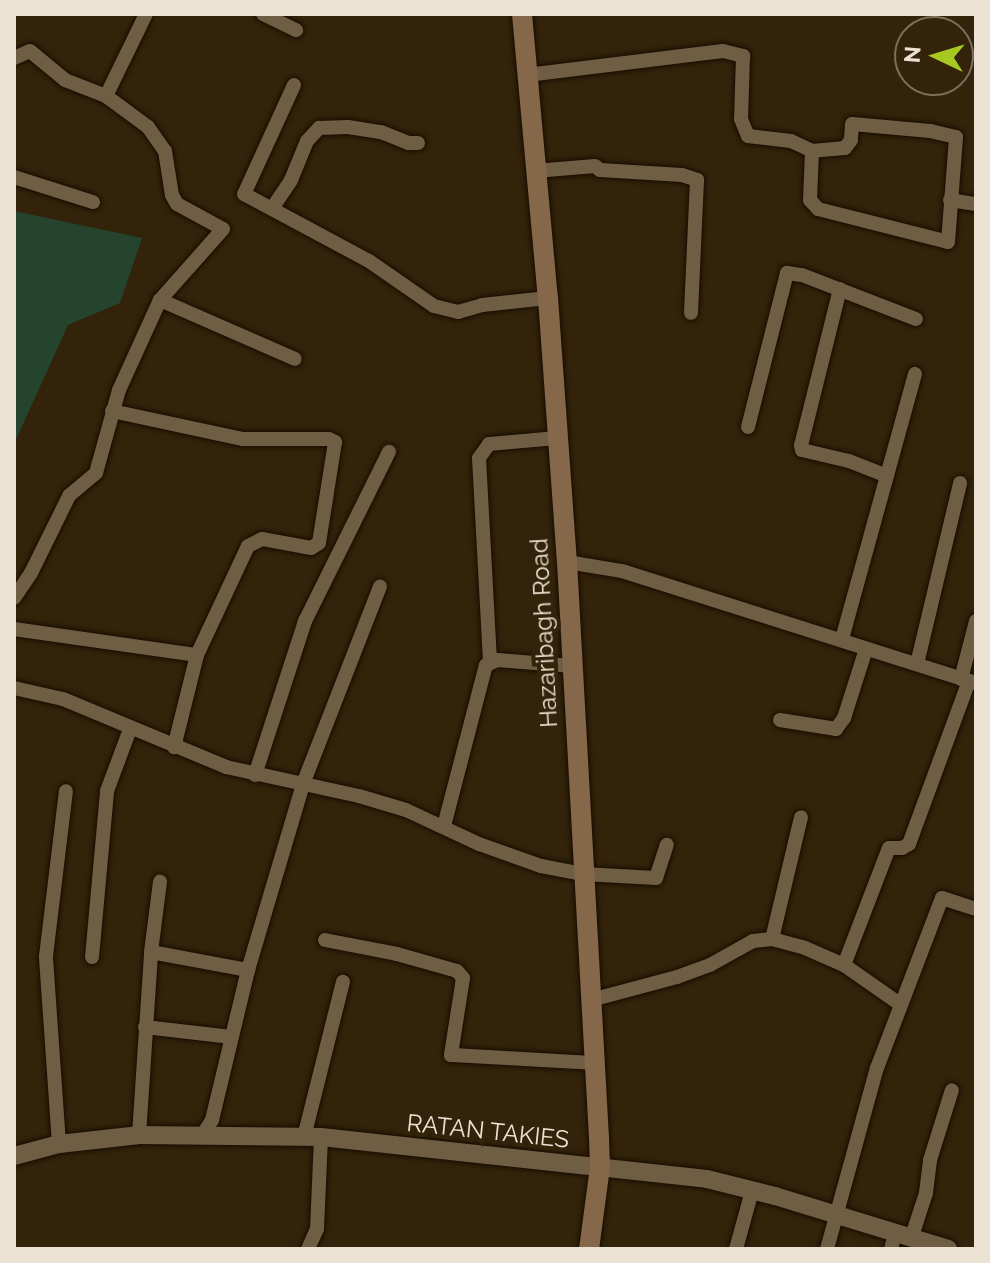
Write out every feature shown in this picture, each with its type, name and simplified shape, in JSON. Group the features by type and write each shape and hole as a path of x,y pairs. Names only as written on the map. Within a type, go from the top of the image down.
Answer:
{"main road":[{"name":"Hazaribagh Road","path":"522,14 548,298 567,562 591,1000 600,1167 589,1249"}],"street":[{"path":"106,96 146,14"},
{"path":"263,14 296,30"},
{"path":"14,58 30,51 65,80 106,96 148,127 165,151 172,195 177,204 223,229 160,300 112,411 96,473 69,496 31,573 14,598"},
{"path":"527,75 723,51 743,56 741,119 748,136 791,141 812,151 845,148 851,140 852,124 930,131 956,137 948,242 818,209 810,200 812,151"},
{"path":"294,85 244,194 369,261 434,306 458,312 482,305 548,298"},
{"path":"273,207 291,180 307,141 319,128 348,127 381,132 408,143 418,143"},
{"path":"535,171 585,165 600,170 682,175 697,180 691,313"},
{"path":"14,177 93,202"},
{"path":"950,200 976,204"},
{"path":"748,427 787,273 802,275 916,319"},
{"path":"840,289 802,450 849,461 887,476"},
{"path":"160,300 295,359"},
{"path":"842,639 915,374"},
{"path":"112,411 243,439 329,439 335,442 319,543 311,548 262,539 248,546 197,655 174,747"},
{"path":"444,826 464,741 490,661 479,458 489,444 556,438"},
{"path":"255,775 305,621 389,452"},
{"path":"917,664 960,483"},
{"path":"567,562 622,571 969,681"},
{"path":"203,1134 212,1120 231,1037 244,999 248,970 303,784 380,586"},
{"path":"844,965 889,848 902,848 909,844 969,681 976,621"},
{"path":"14,629 197,655"},
{"path":"780,720 836,729 844,718 866,649"},
{"path":"490,661 572,666"},
{"path":"14,688 63,699 174,747 255,775 359,796 444,826 479,844 541,866 583,874 656,878 667,845"},
{"path":"92,957 107,791 130,729"},
{"path":"59,1144 46,956 66,791"},
{"path":"772,939 801,817"},
{"path":"139,1135 151,952 160,882"},
{"path":"827,1249 877,1068 942,898 976,909"},
{"path":"591,1000 677,977 710,965 753,941 772,939 805,948 844,965 900,1004"},
{"path":"325,940 397,954 457,971 463,978 451,1055 594,1063"},
{"path":"151,952 248,970"},
{"path":"308,1249 317,1229 313,1137 343,982"},
{"path":"145,1027 231,1037"},
{"path":"899,1241 926,1193 930,1160 952,1090"},
{"name":"RATAN TAKIES","path":"14,1156 59,1144 139,1135 313,1137 707,1179 837,1214 899,1241 948,1249"},
{"path":"736,1249 752,1191"}],"green space":[{"path":"14,211 142,238 120,303 68,325 14,444"}]}
